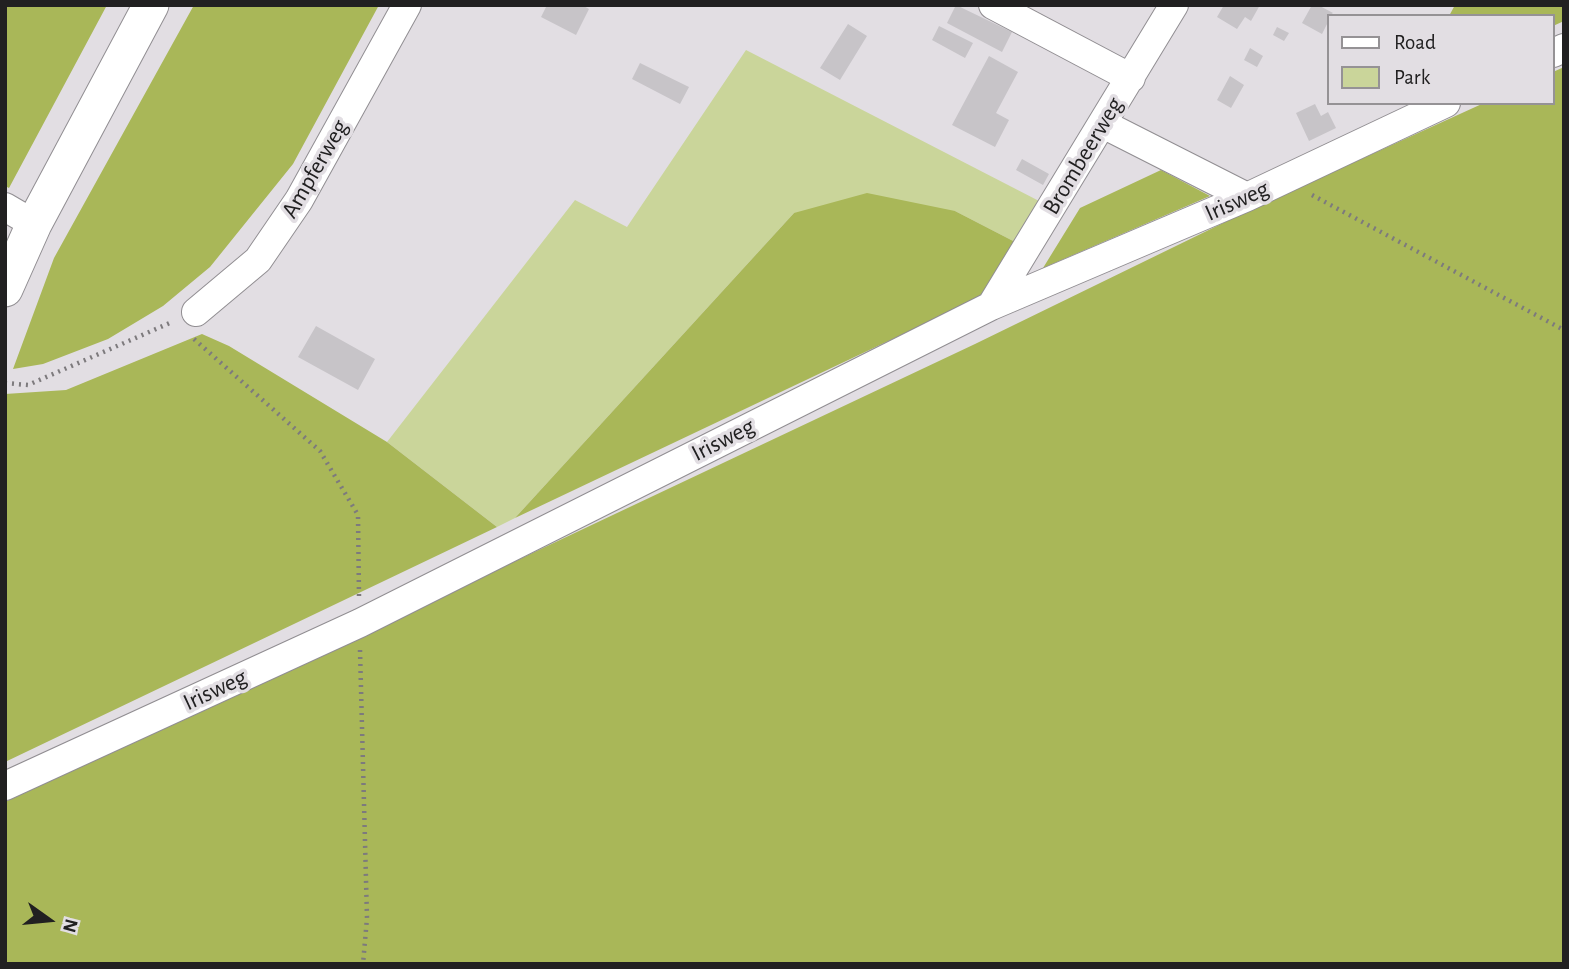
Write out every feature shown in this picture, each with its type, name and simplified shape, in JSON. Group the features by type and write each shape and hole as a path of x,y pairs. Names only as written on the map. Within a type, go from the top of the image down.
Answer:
{"main road":[{"path":"5,289 19,216 151,5"}],"street":[{"name":"Ampferweg","path":"185,317 258,260 292,210 407,5"},
{"path":"993,5 1131,78"},
{"name":"Brombeerweg","path":"991,306 1174,5"},
{"name":"Irisweg","path":"5,786 360,623 991,306 1247,197 1442,105"},
{"path":"1103,124 1247,197"}],"path":[{"path":"1283,180 1564,330"},
{"path":"5,383 28,385 185,317 320,451 358,516 367,918 363,964"}],"green space":[{"path":"5,5 107,5 9,188 5,186"},
{"path":"194,5 379,5 293,164 210,267 163,306 108,339 43,364 13,369 54,258"},
{"path":"1455,5 1564,5 1564,21 1555,25 1555,14 1450,14"},
{"path":"746,50 1041,202 1017,243 955,211 794,213 515,518 497,527 387,442 575,200 627,227"},
{"path":"1564,67 1564,964 5,964 5,802 975,344 1260,205 1480,105 1555,105 1555,71"},
{"path":"1161,170 1210,196 1043,268 1080,208"},
{"path":"867,193 955,211 1017,243 979,298 515,518 794,213"},
{"path":"202,334 229,346 387,442 497,527 5,762 5,394 66,390"}],"building":[{"path":"547,5 582,5 589,9 576,35 541,17"},
{"path":"956,5 1012,32 1002,52 947,23"},
{"path":"1224,5 1260,5 1251,21 1245,17 1237,29 1217,17"},
{"path":"1312,5 1318,5 1333,13 1328,14 1328,22 1322,34 1302,23"},
{"path":"848,24 867,36 840,80 820,68"},
{"path":"939,26 973,43 965,58 932,40"},
{"path":"1277,27 1289,33 1284,41 1273,35"},
{"path":"1250,48 1263,56 1257,67 1244,60"},
{"path":"989,56 1018,72 996,113 1009,120 995,147 952,125"},
{"path":"640,63 689,87 680,104 632,79"},
{"path":"1230,76 1244,85 1231,108 1217,100"},
{"path":"1315,104 1321,116 1328,112 1336,128 1309,141 1296,113"},
{"path":"1022,159 1049,174 1043,185 1016,170"},
{"path":"316,326 375,359 358,390 298,357"}]}
